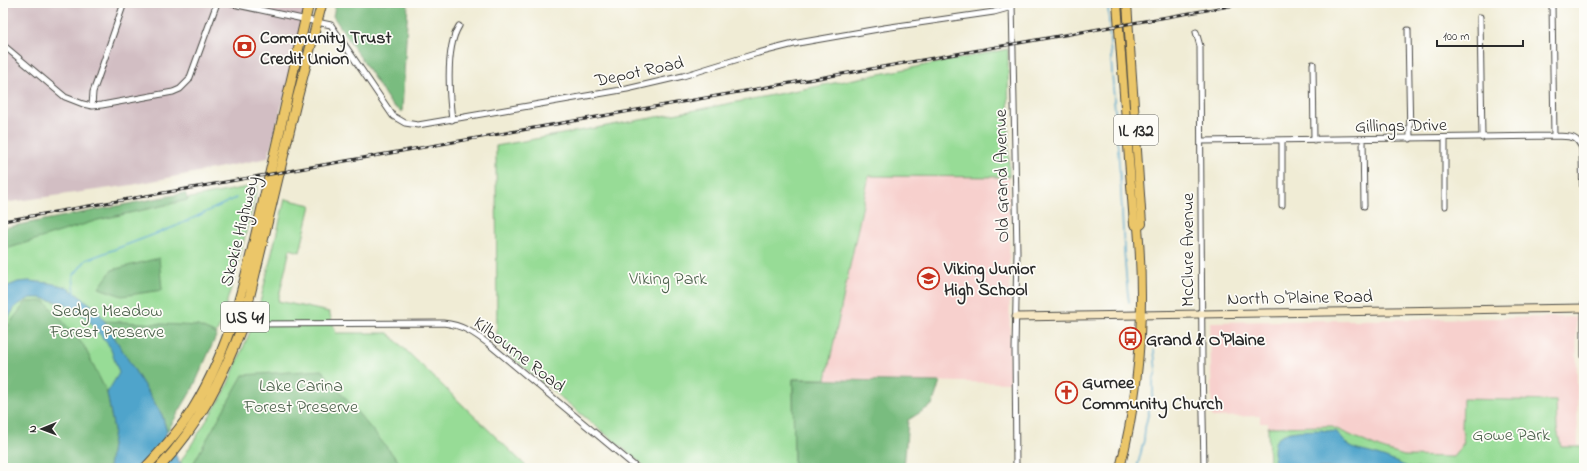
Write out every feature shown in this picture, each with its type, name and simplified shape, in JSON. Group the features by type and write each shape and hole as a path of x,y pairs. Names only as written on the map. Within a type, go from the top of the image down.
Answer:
{"highway":[{"name":"Skokie Highway","path":"145,468 177,433 207,385 222,352 233,322 266,191 309,3"},
{"name":"Skokie Highway","path":"159,468 183,441 215,391 243,324 322,3"}],"main road":[{"name":"IL 132","path":"1117,3 1134,224 1138,227 1142,315 1140,356 1135,394 1125,450 1120,468"},
{"name":"IL 132","path":"1127,3 1142,224 1138,227"}],"street":[{"path":"92,106 97,81 124,3"},
{"path":"3,45 65,97 72,101 92,106 173,92 185,86 193,71 217,3"},
{"name":"Depot Road","path":"228,3 331,25 393,116 399,121 418,125 649,84 684,76 758,53 798,43 994,12 1012,5"},
{"path":"1552,4 1554,136"},
{"name":"Old Grand Avenue","path":"1012,5 1017,252 1016,468"},
{"path":"1480,18 1482,138"},
{"path":"452,120 450,103 450,50 453,36 459,26"},
{"path":"1408,30 1410,139"},
{"name":"McClure Avenue","path":"1196,32 1200,46 1204,468"},
{"path":"1313,64 1314,140"},
{"name":"Gillings Drive","path":"1201,141 1572,137 1580,141 1582,149 1584,289"},
{"path":"1445,138 1445,206"},
{"path":"1363,139 1364,206"},
{"path":"1282,140 1282,205"},
{"path":"1584,298 1584,356"},
{"name":"North O'Plaine Road","path":"1016,317 1584,308"},
{"name":"Kilbourne Road","path":"233,322 243,324 443,323 462,326 490,345 637,468"}],"shaded area":[{"path":"3,3 309,3 268,158 132,185 3,203"},
{"name":"Viking Junior High School","path":"869,176 1009,177 1010,383 826,379"},
{"path":"1576,317 1578,446 1584,447 1584,468 1454,457 1404,456 1379,448 1330,426 1268,427 1268,423 1260,423 1260,416 1212,417 1210,322"}],"green space":[{"path":"336,3 408,3 402,112 391,104 333,16"},
{"name":"Viking Park","path":"1008,49 1009,177 869,176 826,379 793,379 794,468 647,468 497,345 496,146 701,109"},
{"name":"Sedge Meadow Forest Preserve","path":"258,185 236,271 219,328 169,424 132,468 3,468 3,234"},
{"path":"185,193 188,200 98,220 3,250 3,228"},
{"name":"Lake Carina Forest Preserve","path":"285,199 311,205 300,252 290,249 278,301 329,312 336,333 388,333 528,468 181,468 181,461 224,393 257,315"},
{"path":"159,258 162,290 122,296 99,288 112,270"},
{"path":"45,301 84,346 107,393 114,430 109,468 3,468 3,332 26,302"},
{"path":"104,321 198,326 217,334 193,388 167,432 162,415"},
{"path":"322,370 404,468 193,468 193,464 243,375"},
{"path":"793,379 940,382 932,405 908,420 904,468 794,468"},
{"name":"Gowe Park","path":"1463,399 1556,401 1557,429 1561,447 1584,447 1584,468 1269,468 1268,427 1330,426 1379,448 1404,456 1453,457 1462,444 1464,444 1462,428"}],"water":[{"path":"29,281 67,287 97,309 162,415 167,432 165,437 183,468 109,468 114,430 107,393 119,373 110,347 86,317 66,304 41,298 30,298 16,306 3,326 3,288 18,282"},
{"path":"1321,430 1337,432 1351,447 1384,457 1410,468 1274,468 1274,446 1278,438 1295,431"}],"waterway":[{"path":"1108,3 1124,255 1129,302"},
{"path":"75,294 73,276 86,260 174,227 236,198"},
{"path":"1137,468 1153,393 1153,381 1156,372 1154,350"}],"railway":[{"path":"3,221 1247,3"}],"place":[{"name":"Community Trust Credit Union","path":"245,47"},
{"name":"Viking Junior High School","path":"928,278"},
{"name":"Grand & O'Plaine","path":"1131,339"},
{"name":"Gurnee Community Church","path":"1067,392"}]}
